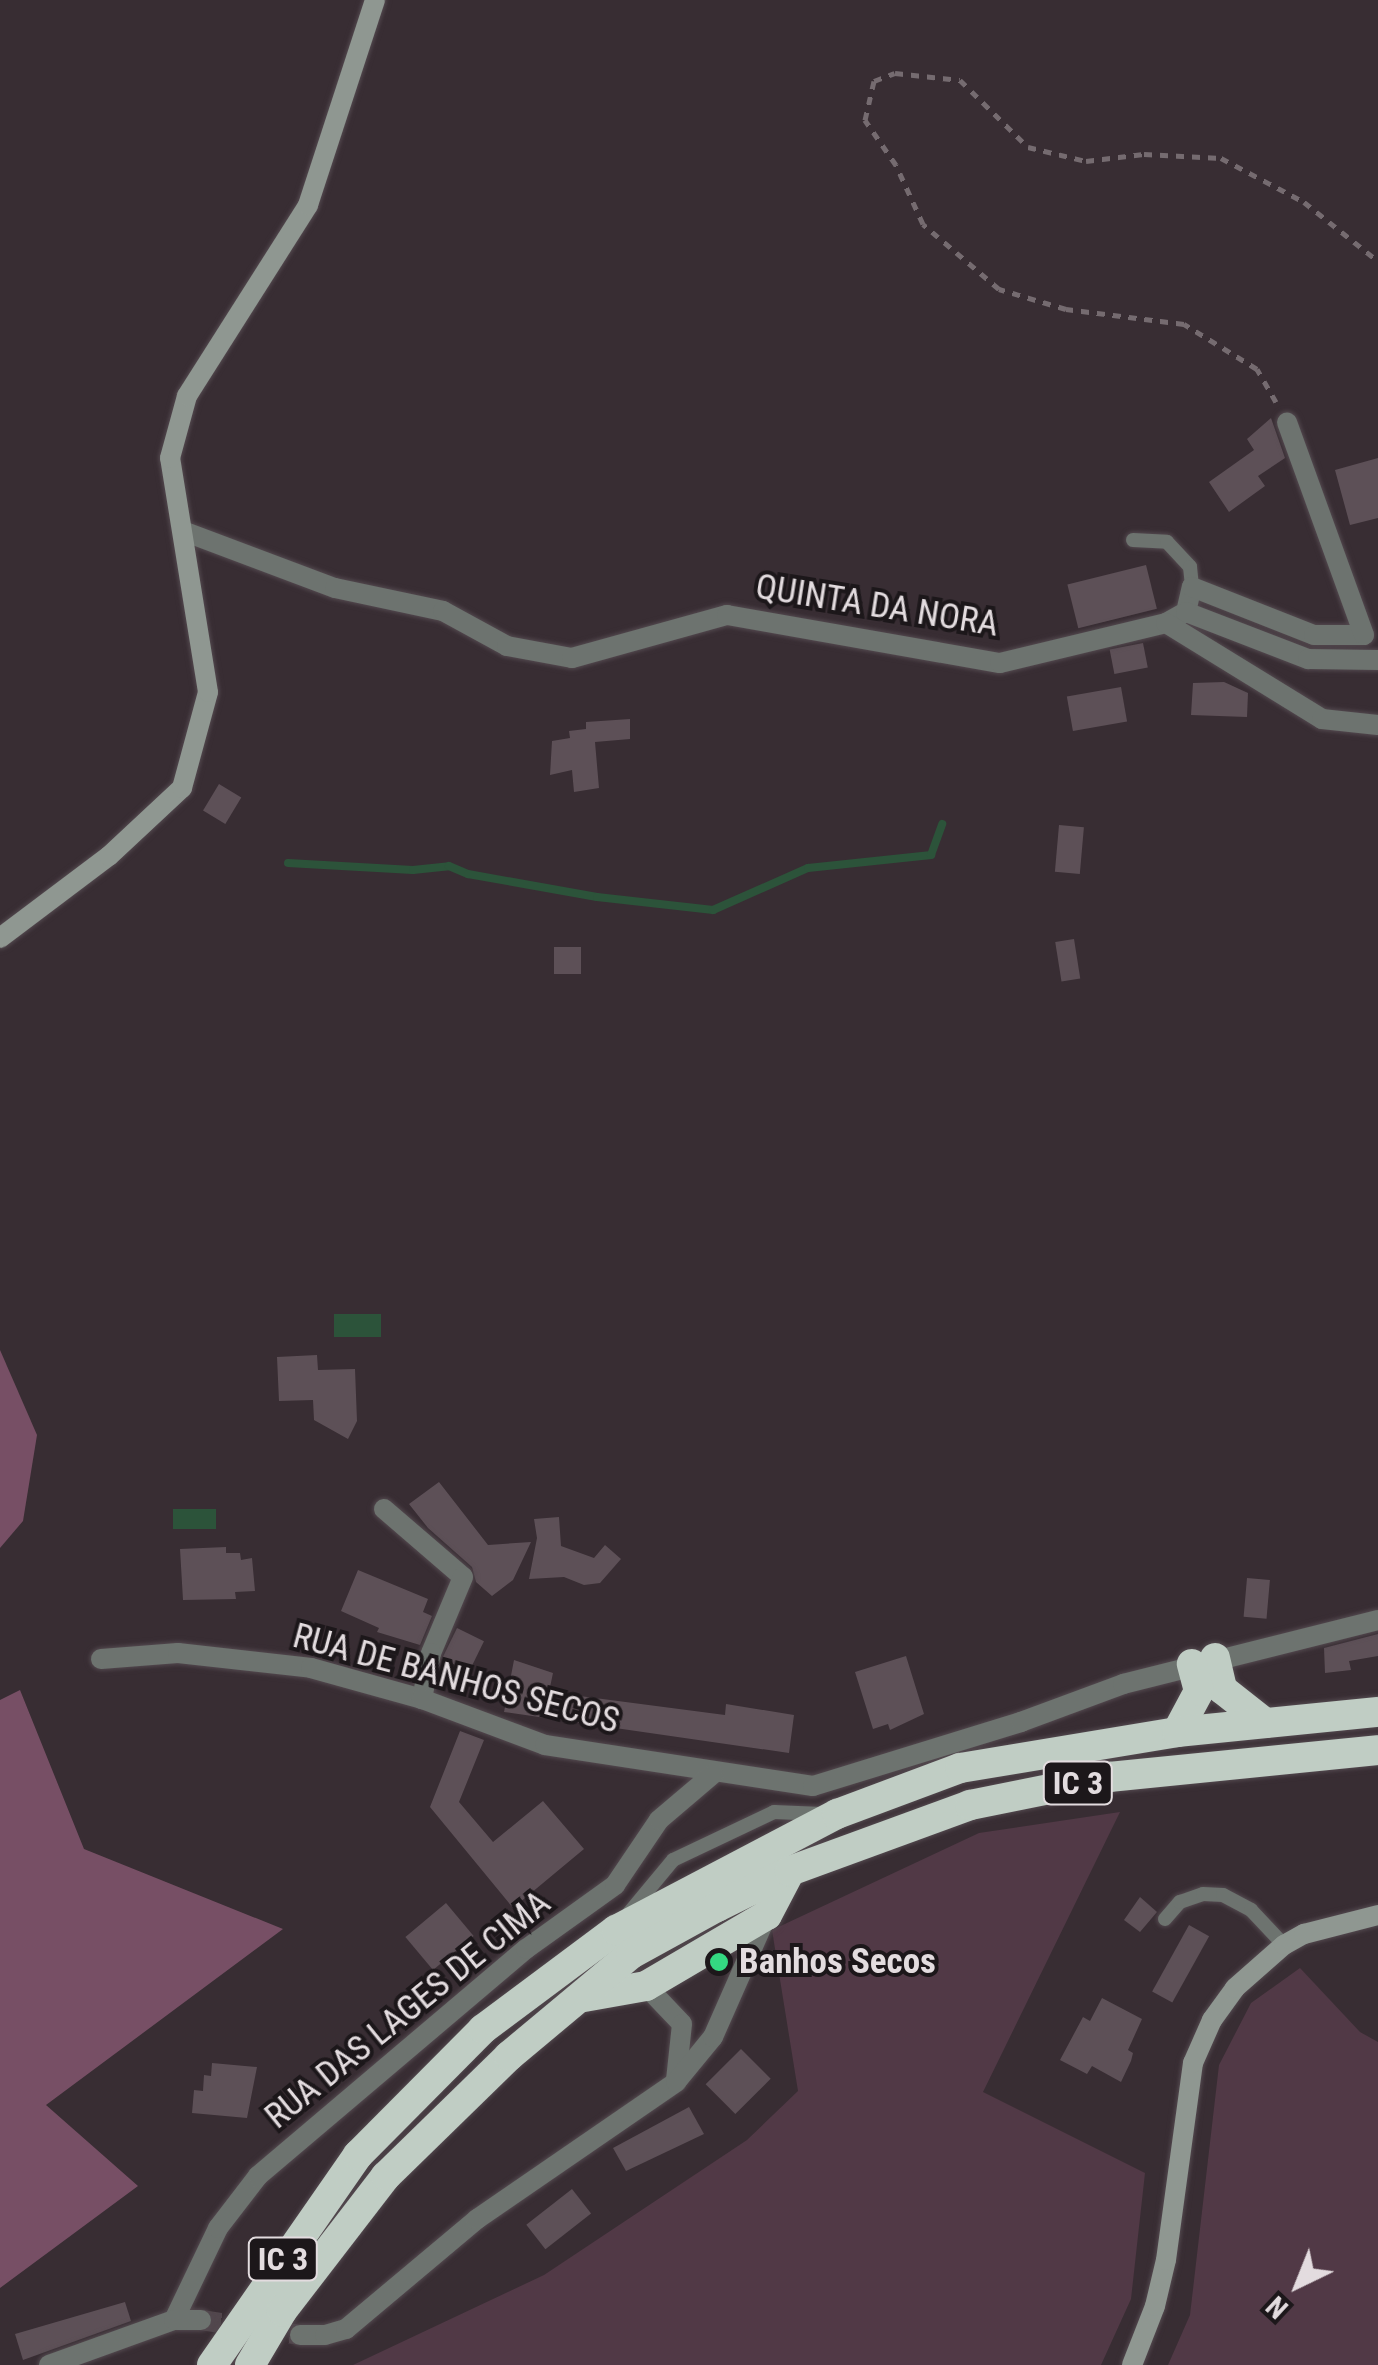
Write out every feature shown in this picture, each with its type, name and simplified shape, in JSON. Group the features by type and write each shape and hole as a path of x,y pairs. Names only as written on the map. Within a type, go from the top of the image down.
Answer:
{"highway":[{"path":"1203,1661 1222,1689 1265,1723"},
{"path":"1177,1732 1199,1691 1203,1661"},
{"name":"IC 3","path":"212,2365 259,2292 358,2156 483,2029 616,1930 837,1814 960,1768 1177,1732 1378,1712"},
{"name":"IC 3","path":"250,2365 282,2312 386,2176 509,2056 631,1954 790,1871 970,1804 1108,1777 1378,1750"},
{"path":"582,1997 646,1986 766,1915 790,1871"}],"main road":[{"path":"0,938 109,856 182,788 208,692 170,458 187,396 308,205 375,0"},
{"path":"1132,2365 1166,2260 1193,2063 1212,2020 1235,1988 1284,1945 1304,1934 1378,1916"}],"street":[{"path":"1287,422 1364,635 1314,634 1192,588 1186,612 1308,659 1378,660"},
{"name":"QUINTA DA NORA","path":"183,531 335,588 443,611 507,646 572,658 727,614 1000,662 1166,623 1186,612"},
{"path":"1166,623 1322,719 1378,725"},
{"path":"384,1509 463,1577 431,1653 422,1700"},
{"name":"RUA DE BANHOS SECOS","path":"102,1660 178,1653 310,1668 422,1700 545,1745 713,1774 813,1786 1203,1661 1378,1620"},
{"name":"RUA DAS LAGES DE CIMA","path":"174,2320 218,2228 258,2176 526,1949 615,1885 659,1820 713,1774"},
{"path":"300,2335 325,2335 346,2329 477,2219 676,2082 714,2037 766,1915"},
{"path":"646,1986 682,2024 676,2082"},
{"path":"50,2365 174,2320 202,2320"}],"lane":[{"path":"1133,540 1167,542 1190,567 1192,588"},
{"path":"1165,1919 1180,1902 1203,1894 1223,1895 1252,1910 1284,1945"}],"path":[{"path":"1287,422 1257,370 1184,324 1066,309 999,290 924,224 896,165 865,120 874,81 895,74 960,80 1028,147 1086,160 1144,154 1220,158 1304,202 1378,261"}],"shaded area":[{"path":"334,1314 381,1314 381,1337 334,1337"},
{"path":"0,1350 37,1435 23,1521 0,1548"},
{"path":"173,1509 216,1509 216,1529 173,1529"},
{"path":"20,1690 84,1849 283,1929 46,2105 138,2186 0,2288 0,1700"},
{"path":"1120,1812 983,2092 1145,2173 1131,2299 1101,2365 353,2365 544,2275 747,2140 798,2091 772,1930 979,1833"},
{"path":"1300,1968 1360,2032 1378,2042 1378,2365 1168,2365 1190,2315 1219,2065 1251,2003"}],"building":[{"path":"1271,418 1285,458 1258,476 1265,486 1229,512 1209,482 1254,450 1247,439"},
{"path":"1378,458 1378,518 1350,525 1335,470"},
{"path":"1146,565 1157,609 1078,628 1067,585"},
{"path":"1143,643 1148,668 1114,674 1110,649"},
{"path":"1224,682 1248,693 1247,717 1191,715 1193,683"},
{"path":"1121,687 1127,721 1073,731 1067,697"},
{"path":"630,719 630,739 595,742 599,788 574,792 572,770 550,775 552,741 570,738 569,731 586,729 586,722"},
{"path":"219,784 241,797 225,824 203,811"},
{"path":"1059,825 1084,827 1080,874 1055,872"},
{"path":"1074,939 1080,979 1061,981 1055,942"},
{"path":"554,947 581,947 581,974 554,974"},
{"path":"317,1355 318,1370 355,1369 357,1421 348,1439 314,1420 313,1400 279,1401 277,1357"},
{"path":"439,1482 488,1545 531,1542 513,1580 492,1596 476,1582 472,1567 428,1528 409,1504"},
{"path":"559,1517 561,1546 594,1558 605,1545 621,1559 600,1583 584,1585 564,1577 529,1579 537,1538 534,1519"},
{"path":"226,1547 226,1553 240,1553 241,1560 252,1558 255,1591 235,1592 236,1599 183,1600 180,1549"},
{"path":"358,1570 428,1599 423,1612 432,1616 420,1645 377,1632 379,1628 341,1611"},
{"path":"1247,1578 1270,1580 1267,1619 1244,1617"},
{"path":"457,1628 484,1641 469,1672 442,1659"},
{"path":"1378,1634 1378,1656 1349,1661 1351,1670 1325,1673 1324,1648"},
{"path":"906,1656 924,1714 890,1730 888,1724 873,1729 855,1672"},
{"path":"514,1660 553,1673 549,1692 725,1715 726,1704 794,1715 789,1753 504,1712"},
{"path":"460,1731 484,1740 459,1802 493,1842 543,1801 584,1849 513,1908 430,1807"},
{"path":"1140,1897 1157,1912 1140,1932 1124,1920"},
{"path":"446,1903 474,1936 433,1970 405,1937"},
{"path":"1189,1925 1209,1936 1172,2003 1152,1991"},
{"path":"1102,1998 1142,2019 1128,2050 1133,2053 1121,2082 1092,2066 1087,2074 1060,2060 1083,2017 1090,2021"},
{"path":"741,2049 771,2079 735,2114 706,2084"},
{"path":"212,2063 257,2067 247,2118 192,2113 194,2090 203,2091 204,2075 211,2076"},
{"path":"689,2107 704,2134 626,2171 613,2148"},
{"path":"572,2189 591,2213 545,2249 526,2225"},
{"path":"125,2302 131,2321 23,2360 15,2334"}],"waterway":[{"path":"288,863 413,870 449,866 468,874 597,897 713,910 808,868 931,855 942,824"}],"tunnel":[{"path":"201,2320 300,2335"}],"place":[{"name":"Banhos Secos","path":"719,1962"}]}
